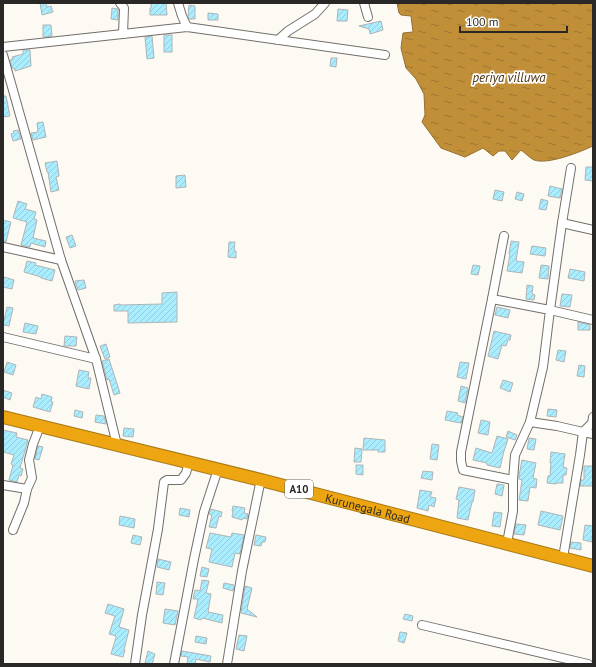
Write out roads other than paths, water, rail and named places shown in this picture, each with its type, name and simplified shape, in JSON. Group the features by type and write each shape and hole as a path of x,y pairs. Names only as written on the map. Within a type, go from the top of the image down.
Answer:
{"highway":[{"name":"Kurunegala Road","path":"3,417 261,479 593,566"}],"street":[{"path":"120,3 124,8 123,34"},
{"path":"178,3 187,27"},
{"path":"278,40 315,14 325,3"},
{"path":"364,3 368,17"},
{"path":"3,47 187,27 385,55"},
{"path":"3,55 61,260 96,359 117,445"},
{"path":"506,543 512,511 515,455 530,422 543,367 562,223 572,168"},
{"path":"562,223 593,230"},
{"path":"504,236 461,452 461,461 463,470 513,480"},
{"path":"3,248 61,260"},
{"path":"492,299 593,320"},
{"path":"3,337 96,359"},
{"path":"563,558 583,432 592,423 593,417"},
{"path":"530,422 593,434"},
{"path":"13,530 32,478 29,460 40,426"},
{"path":"135,664 142,615 158,529 164,482 166,480 181,480 186,473 189,462"},
{"path":"174,664 202,518 218,469"},
{"path":"227,664 242,571 261,479"},
{"path":"3,485 27,489"},
{"path":"422,625 588,664"}],"water":[{"name":"periya villuwa","path":"397,3 593,3 593,146 564,157 547,161 534,160 521,150 512,160 505,151 499,151 493,156 483,148 465,157 441,148 422,122 425,115 424,94 416,79 406,68 401,48 403,33 413,32 411,16 401,15 399,13"}]}
